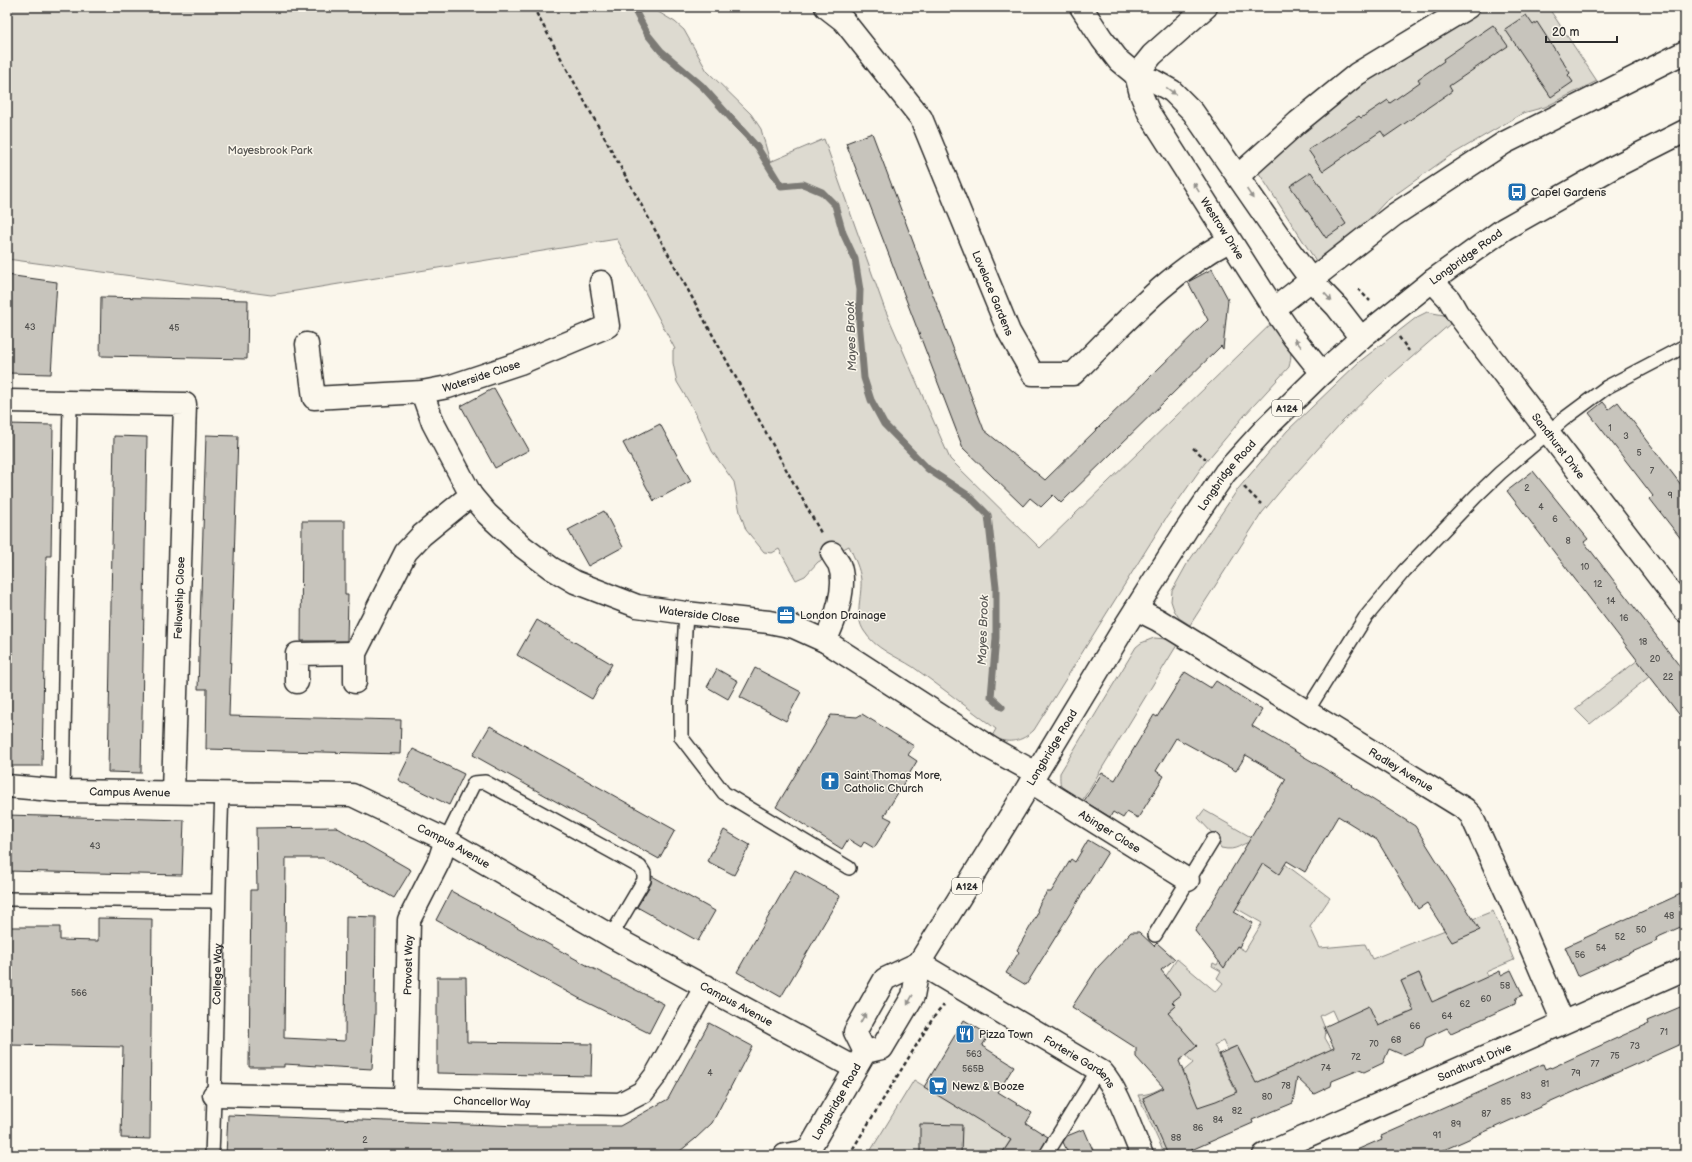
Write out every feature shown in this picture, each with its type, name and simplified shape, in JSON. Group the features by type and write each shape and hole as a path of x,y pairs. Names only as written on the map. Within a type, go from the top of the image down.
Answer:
{"street":[{"name":"Lovelace Gardens","path":"826,7 844,21 921,118 1009,332 1033,374 1073,374 1159,290 1188,267 1229,241"},
{"path":"1081,7 1106,45 1119,61 1136,75 1154,81 1172,91 1193,112 1283,242 1312,281 1337,307 1361,338"},
{"path":"1136,75 1152,55 1206,7"},
{"path":"1238,176 1298,122 1357,74 1468,7"},
{"path":"1274,309 1312,281 1394,215 1504,143 1685,52"},
{"name":"Westrow Drive","path":"1136,75 1141,94 1149,113 1229,241 1274,309 1294,338 1322,373"},
{"name":"Longbridge Road","path":"785,1155 808,1153 860,1060 882,1048 913,996 919,963 1034,778 1136,609 1186,530 1226,473 1264,430 1322,373 1361,338 1432,281 1504,229 1612,168 1685,131"},
{"name":"Sandhurst Drive","path":"1432,281 1448,299 1457,313 1685,611"},
{"name":"Waterside Close","path":"307,344 314,398 422,392 448,387 520,363 608,326 601,282"},
{"name":"Waterside Close","path":"422,392 433,423 471,495 487,514 523,547 551,568 575,582 637,606 769,622 794,627 825,641 992,749 1034,778"},
{"path":"7,401 70,403"},
{"name":"Fellowship Close","path":"70,403 185,404 173,792"},
{"path":"355,682 355,653 406,552 422,535 471,495"},
{"path":"825,641 838,606 842,581 839,565 832,553"},
{"name":"Radley Avenue","path":"1136,609 1158,620 1465,809 1471,815 1521,924 1563,1022"},
{"path":"297,682 297,654 355,653"},
{"name":"Abinger Close","path":"1034,778 1188,880"},
{"name":"Campus Avenue","path":"7,786 64,790 352,794 446,840 611,936 706,986 860,1060"},
{"name":"Provost Way","path":"405,1099 409,920 439,861 446,840"},
{"name":"Longbridge Road","path":"860,1060 855,1032 885,979 919,963"},
{"name":"Forterie Gardens","path":"919,963 1098,1070 1107,1078 1142,1155"},
{"name":"Sandhurst Drive","path":"1264,1155 1685,969"},
{"name":"Chancellor Way","path":"214,1095 620,1104 643,1092 656,1075 706,986"}],"lane":[{"path":"1307,711 1365,618 1404,571 1476,496 1500,473 1549,434 1564,419 1607,387 1685,346"},
{"path":"64,790 70,403"},
{"path":"686,613 681,702 681,738 724,793 849,868"},
{"path":"446,840 474,783 485,782 640,867 644,873 644,880 611,936"},
{"name":"College Way","path":"212,1155 217,901 222,793"},
{"path":"1155,935 1213,840"},
{"path":"7,900 217,901"},
{"path":"1046,1155 1098,1070"}],"path":[{"path":"533,7 832,553"},
{"path":"1358,289 1370,301"},
{"path":"1399,337 1409,351"},
{"path":"1193,448 1208,461"},
{"path":"1248,490 1261,504"},
{"path":"849,1155 933,1018 946,1002"}],"green space":[{"name":"Mayesbrook Park","path":"7,7 650,7 675,22 684,30 707,71 751,114 761,129 770,162 824,139 884,307 950,459 1040,548 1276,319 1290,347 1291,360 1289,367 1244,416 1204,464 1166,518 1034,730 1019,740 1003,741 992,736 996,729 913,667 886,652 874,643 864,631 859,619 861,580 858,567 849,546 818,562 805,576 796,580 779,549 772,553 764,552 746,530 740,512 734,482 712,451 695,412 677,382 673,363 673,350 675,349 617,239 271,295 7,259"},
{"path":"1481,7 1548,7 1597,81 1545,107 1523,113 1448,157 1385,202 1363,226 1318,264 1255,167 1369,75"},
{"path":"1427,312 1444,315 1450,324 1380,385 1341,423 1262,513 1190,625 1179,618 1171,601 1172,591 1187,564 1238,489 1287,431 1359,362 1417,317"},
{"path":"1154,638 1167,639 1177,645 1079,806 1064,793 1060,780 1060,773 1136,647 1141,643"},
{"path":"1638,660 1650,676 1590,724 1575,709"},
{"path":"1204,810 1254,840 1232,849 1221,848 1213,834 1198,818"},
{"path":"1269,852 1330,898 1310,927 1320,948 1365,944 1372,959 1493,911 1514,960 1486,972 1488,977 1463,992 1459,989 1438,999 1437,1002 1429,1006 1427,990 1419,973 1401,981 1419,1008 1411,1015 1408,1013 1388,1021 1387,1025 1379,1029 1337,1021 1332,1010 1320,1016 1326,1031 1325,1038 1332,1050 1250,1086 1253,1077 1237,1046 1227,1050 1223,1041 1214,1045 1236,1092 1164,1153 1138,1095 1154,1092 1168,1084 1193,1063 1186,1055 1197,1046 1163,1018 1176,1006 1172,1002 1166,976 1177,959 1216,992 1223,983 1217,978 1221,971 1212,966 1213,963 1217,965 1230,942 1245,951 1262,923 1236,908"},
{"path":"914,1080 1011,1139 1001,1155 868,1155"}],"building":[{"path":"1526,15 1533,25 1537,22 1570,73 1568,75 1573,82 1551,97 1505,29"},
{"path":"1493,25 1508,46 1449,86 1452,91 1385,137 1381,131 1323,171 1308,150 1359,116 1361,118 1388,100 1390,103 1420,82 1418,79 1444,61 1443,59"},
{"path":"872,133 984,430 1045,480 1208,320 1188,282 1212,269 1228,299 1223,349 1221,346 1061,503 1053,495 1041,507 1030,498 1023,506 963,448 846,143"},
{"path":"1311,172 1346,224 1326,238 1290,186"},
{"path":"7,275 57,282 51,374 7,373"},
{"path":"101,297 248,300 247,359 100,356"},
{"path":"494,388 529,450 495,468 461,406"},
{"path":"1603,402 1609,409 1618,402 1685,490 1685,544 1650,499 1653,496 1589,413"},
{"path":"7,424 53,425 51,556 46,556 42,766 7,766"},
{"path":"660,424 691,481 654,501 623,443"},
{"path":"206,435 238,436 229,716 401,720 400,754 206,749 207,689 198,689"},
{"path":"114,436 147,437 141,773 108,772"},
{"path":"1533,471 1588,539 1584,542 1685,673 1685,722 1507,491"},
{"path":"604,511 623,547 588,566 568,530"},
{"path":"302,521 345,521 345,595 348,595 347,641 301,641"},
{"path":"537,620 612,664 592,699 517,655"},
{"path":"755,668 801,692 786,721 740,697"},
{"path":"717,669 738,681 728,699 707,687"},
{"path":"1185,672 1211,688 1216,681 1262,710 1252,726 1352,785 1351,786 1415,826 1480,930 1452,942 1427,903 1418,909 1377,840 1338,816 1305,872 1287,861 1279,874 1263,863 1234,912 1253,923 1239,947 1237,946 1224,968 1195,931 1286,779 1246,755 1236,771 1176,738 1156,771 1164,776 1138,818 1127,812 1123,818 1113,812 1110,817 1084,801 1102,773 1115,780 1154,715 1157,717"},
{"name":"Saint Thomas More, Catholic Church","path":"862,714 914,746 908,755 917,761 884,816 892,820 874,848 864,842 861,847 848,839 842,849 776,807 831,715 857,717"},
{"path":"490,726 675,830 659,859 473,755"},
{"path":"413,749 464,774 449,805 398,780"},
{"path":"7,815 184,820 182,875 7,871"},
{"path":"336,827 411,870 394,898 323,858 286,858 284,1038 345,1041 346,916 376,917 375,1014 372,1069 284,1064 284,1067 249,1067 251,890 257,890 256,828"},
{"path":"724,830 750,845 734,875 707,861"},
{"path":"1088,840 1108,852 1026,985 1006,973 1019,952 1017,950 1038,913 1037,910 1040,903 1047,892 1051,892 1071,859 1075,862"},
{"path":"795,870 840,896 781,997 737,972"},
{"path":"652,876 715,911 698,941 637,907 651,884"},
{"path":"451,891 592,968 664,1004 649,1033 584,1001 436,920"},
{"path":"1685,892 1685,925 1656,938 1657,941 1578,976 1565,947"},
{"path":"98,918 152,919 150,1139 121,1138 123,1047 7,1045 7,927 60,927 60,940 98,941"},
{"path":"1131,932 1139,932 1154,946 1157,943 1175,959 1161,970 1181,995 1172,1002 1176,1006 1168,1013 1197,1046 1179,1061 1198,1107 1237,1092 1219,1054 1237,1046 1256,1083 1334,1048 1324,1027 1369,1006 1378,1026 1414,1011 1401,981 1419,973 1432,1002 1500,971 1501,975 1511,970 1523,995 1516,998 1515,1004 1451,1033 1447,1028 1426,1038 1423,1046 1403,1055 1389,1049 1383,1063 1364,1072 1359,1070 1332,1081 1331,1086 1314,1094 1297,1078 1293,1103 1252,1120 1253,1123 1180,1155 1168,1155 1143,1098 1164,1088 1136,1057 1136,1048 1072,1007 1098,967"},
{"path":"437,977 466,977 467,1042 592,1044 591,1076 437,1073"},
{"path":"1685,1005 1685,1042 1462,1142 1432,1155 1345,1155 1382,1139 1381,1136 1543,1064 1545,1069 1551,1068 1648,1024 1647,1021"},
{"path":"964,1020 989,1035 982,1046 1014,1066 998,1092 1032,1113 1026,1123 1048,1137 1038,1155 1001,1155 1011,1140 924,1087"},
{"path":"709,1023 752,1046 712,1123 675,1155 226,1155 228,1115 520,1126 620,1126 668,1099"},
{"path":"920,1124 962,1125 961,1155 920,1155"},
{"path":"1084,1129 1095,1155 1069,1155 1063,1142 1067,1136"}],"waterway":[{"name":"Mayes Brook","path":"633,7 648,35 661,51 702,86 757,147 781,186 803,184 822,192 835,205 843,233 855,259 860,290 859,320 864,378 871,400 884,424 928,469 969,496 988,515 996,587 996,638 991,697 1002,707"}],"place":[{"name":"Capel Gardens","path":"1517,192"},
{"name":"London Drainage","path":"786,615"},
{"name":"Saint Thomas More, Catholic Church","path":"830,781"},
{"name":"Pizza Town","path":"965,1034"},
{"name":"Newz & Booze","path":"938,1086"}]}
